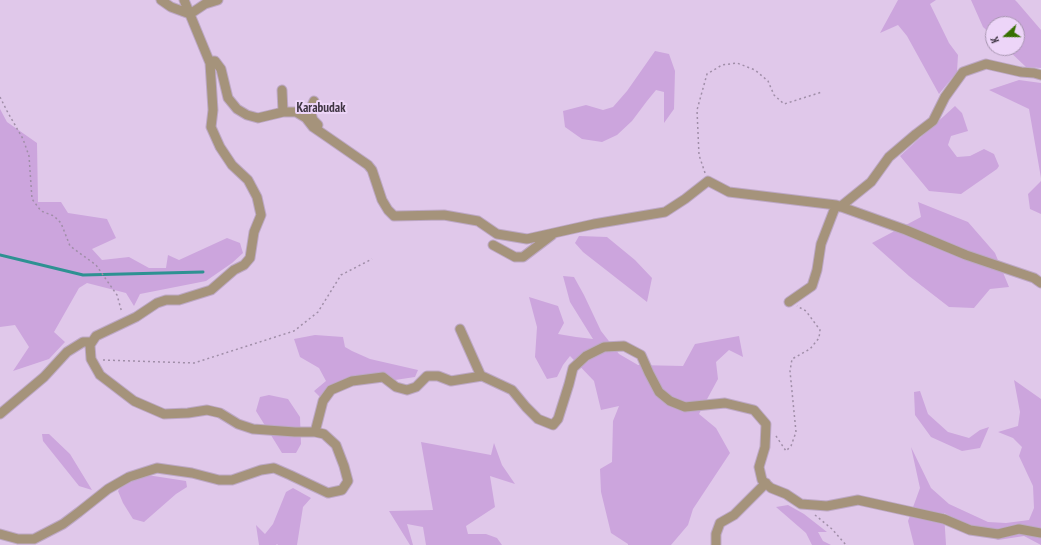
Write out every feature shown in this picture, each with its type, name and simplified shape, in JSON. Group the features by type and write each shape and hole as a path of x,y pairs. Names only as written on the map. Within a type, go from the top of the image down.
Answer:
{"street":[{"path":"161,0 171,7 190,14"},
{"path":"0,534 18,539 34,539 62,524 108,489 128,477 158,468 192,473 219,480 232,480 261,470 274,468 290,474 328,493 342,490 348,481 336,445 324,434 315,432 254,429 238,424 220,413 207,410 188,413 164,414 134,401 100,375 91,359 90,345 96,336 136,317 157,303 193,297 211,290 234,270 244,265 250,258 254,232 261,216 257,197 248,180 232,165 220,147 212,127 210,63 184,0"},
{"path":"190,14 205,4 218,0"},
{"path":"210,63 215,61 221,69 228,98 237,109 258,118 283,112 296,112 306,118 313,126 329,138 368,165 372,170 382,200 394,216 444,215 478,221 497,234 527,239 594,224 665,212 708,181 729,192 838,206 906,230 966,255 1034,278 1041,283"},
{"path":"789,302 812,286 817,270 821,244 838,206 871,182 889,157 933,121 945,97 963,72 986,64 1041,75"},
{"path":"282,90 283,112"},
{"path":"314,101 310,110 313,120 329,138"},
{"path":"493,245 515,257 523,257 556,232"},
{"path":"460,329 481,376"},
{"path":"0,414 44,377 67,352 83,342 92,342"},
{"path":"315,432 323,402 331,390 352,381 384,377 396,387 407,390 416,387 427,376 438,376 451,381 481,376 512,390 538,419 553,424 558,419 573,368 586,356 604,347 624,346 641,355 659,392 670,401 685,407 725,403 754,410 766,424 765,447 759,467 762,480 771,488 786,494 801,504 827,506 858,500 944,519 970,530 998,534 1019,529 1041,533"},
{"path":"716,545 716,534 720,523 734,515 766,483"}],"path":[{"path":"708,181 699,155 697,110 707,74 722,65 737,63 755,70 768,81 774,95 784,104 822,92"},
{"path":"0,97 23,139 29,156 32,199 40,211 54,216 61,223 70,246 96,265 117,296 125,322"},
{"path":"99,361 194,363 294,331 318,312 341,275 372,259"},
{"path":"766,424 786,451 791,446 796,432 790,371 792,359 810,349 819,338 820,330 814,320 806,311 789,302"},
{"path":"813,514 832,529 846,545"}],"shaded area":[{"path":"898,0 936,0 930,4 949,43 958,55 957,72 939,94 907,36 898,25 880,33"},
{"path":"971,0 1015,0 1041,30 1041,68 1026,67 1014,56 1025,56 1025,16 985,16 985,29"},
{"path":"655,51 669,54 675,71 674,109 664,123 664,92 656,90 632,121 617,135 602,142 582,139 565,127 563,111 586,105 603,110 613,107 627,91"},
{"path":"1019,80 1041,83 1041,178 1029,109 989,90"},
{"path":"955,106 962,113 968,131 951,136 948,145 957,157 970,156 984,149 994,154 999,166 997,169 961,194 929,191 900,156"},
{"path":"0,109 7,122 37,143 38,202 61,202 68,213 107,219 116,238 92,249 102,260 129,257 149,268 166,268 168,255 179,260 227,238 240,243 243,253 232,263 206,281 140,294 134,306 126,293 87,283 79,288 54,332 65,342 49,359 13,371 29,347 15,325 0,327"},
{"path":"1041,181 1041,214 1030,209 1028,194"},
{"path":"918,202 968,222 995,253 1009,287 990,289 974,308 949,307 909,276 872,243 921,217"},
{"path":"579,236 607,237 635,260 652,278 647,302 583,252 575,243"},
{"path":"563,276 574,277 601,331 619,354 638,365 683,366 695,344 739,336 743,357 729,350 716,362 718,379 699,414 716,428 730,453 693,509 688,525 671,545 628,545 611,533 601,492 600,469 612,462 613,421 619,406 601,410 594,381 570,356 563,365 557,377 547,379 535,357 537,327 529,297 558,306 564,323 558,334 593,339 570,302"},
{"path":"315,335 343,337 345,347 370,359 418,370 415,377 395,380 383,372 349,378 321,398 314,391 326,381 319,368 300,357 294,339"},
{"path":"1014,380 1041,399 1041,545 1024,536 998,540 944,513 946,545 914,545 908,521 920,488 911,447 931,488 949,504 988,522 1006,523 1029,520 1034,508 1033,486 1019,456 1022,447 1013,438 998,432 1018,426 1020,412"},
{"path":"920,391 928,414 948,432 969,438 980,430 989,427 980,448 962,451 931,437 915,415 914,392"},
{"path":"269,395 288,399 300,417 301,444 296,453 282,453 256,411 260,397"},
{"path":"42,434 49,434 70,454 92,490 79,486 43,441"},
{"path":"421,442 491,455 494,443 502,465 515,484 490,476 495,507 466,526 468,534 486,534 497,538 502,545 426,545 423,527 407,524 413,545 410,545 389,511 433,510"},
{"path":"147,475 186,481 187,487 176,494 144,522 133,519 123,503 118,491 122,485"},
{"path":"293,488 311,498 303,507 297,545 259,545 256,525 265,534 273,524 286,492"},
{"path":"788,505 804,514 827,532 818,532 823,541 831,545 812,545 806,533 776,507"}],"waterway":[{"path":"0,255 83,275 203,272"}],"district":[{"name":"Karabudak","path":"321,108"}]}
